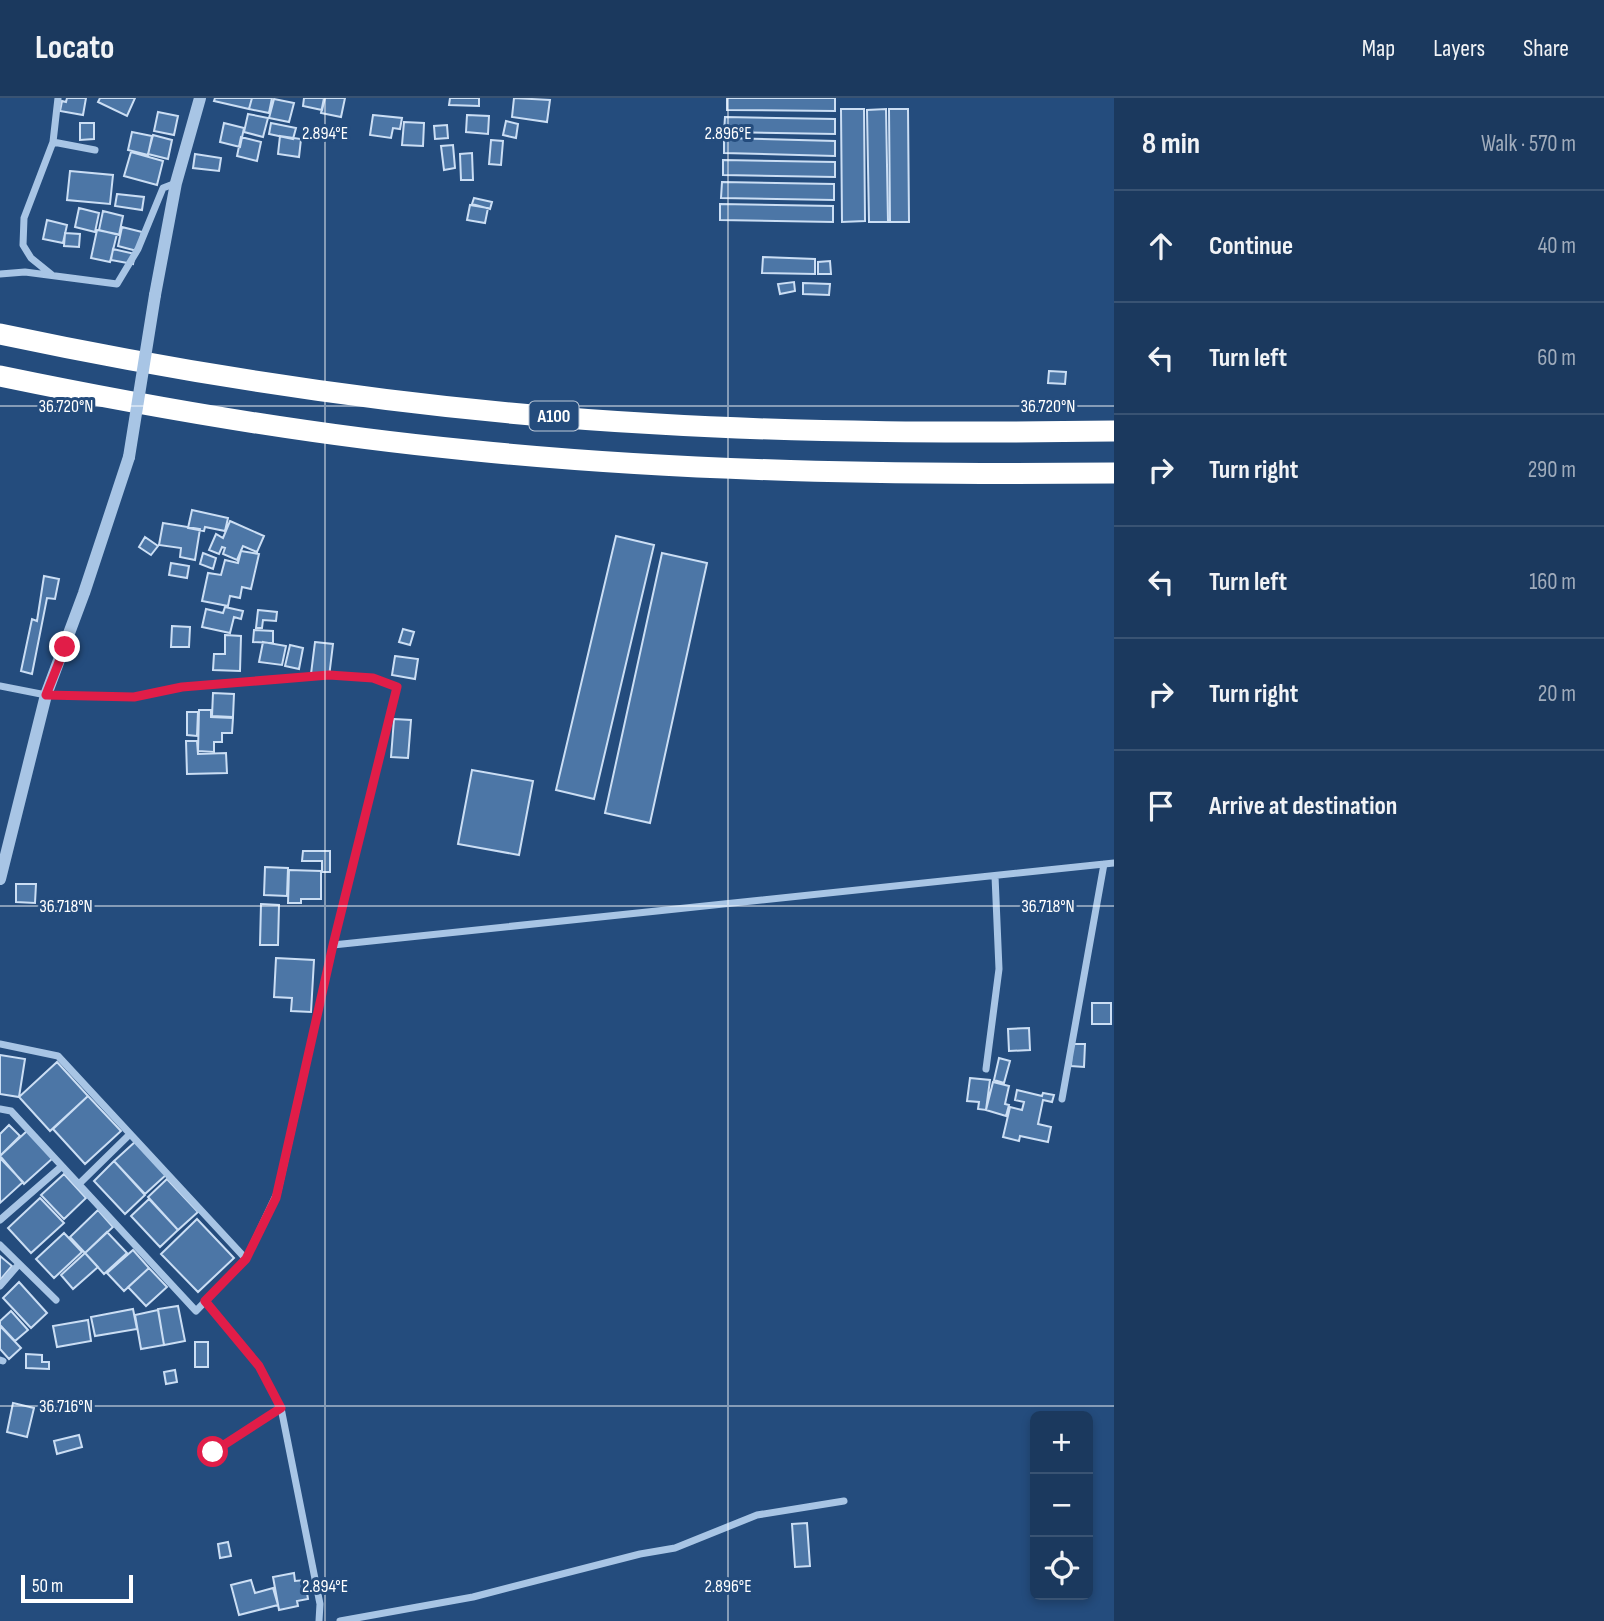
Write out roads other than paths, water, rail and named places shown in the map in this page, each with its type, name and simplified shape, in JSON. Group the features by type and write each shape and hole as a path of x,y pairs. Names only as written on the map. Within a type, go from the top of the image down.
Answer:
{"highway":[{"name":"A100","path":"0,334 115,358 289,387 483,410 654,424 814,431 1114,431"},
{"name":"A100","path":"0,376 203,415 478,451 671,466 794,471 1114,473"}],"street":[{"path":"53,276 31,258 23,245 24,218 53,142 58,98"},
{"path":"0,879 46,695 84,593 129,457 176,183 200,98"},
{"path":"53,142 95,150"},
{"path":"0,274 25,272 117,284 138,249 163,188 176,183"},
{"path":"0,686 46,695 134,697 182,687 329,675 373,678 397,687 333,945 278,1191 246,1259 196,1311 11,1111 0,1109"},
{"path":"333,945 1114,863"},
{"path":"1062,1099 1104,864"},
{"path":"986,1069 999,969 995,876"},
{"path":"0,1044 58,1056 246,1259"},
{"path":"79,1184 130,1134"},
{"path":"0,1220 62,1166"},
{"path":"0,1245 56,1300"},
{"path":"0,1286 19,1264"},
{"path":"205,1301 259,1366 281,1408 320,1604 319,1621"},
{"path":"213,1452 281,1408"},
{"path":"340,1621 473,1597 640,1554 675,1548 757,1515 844,1501"}]}
